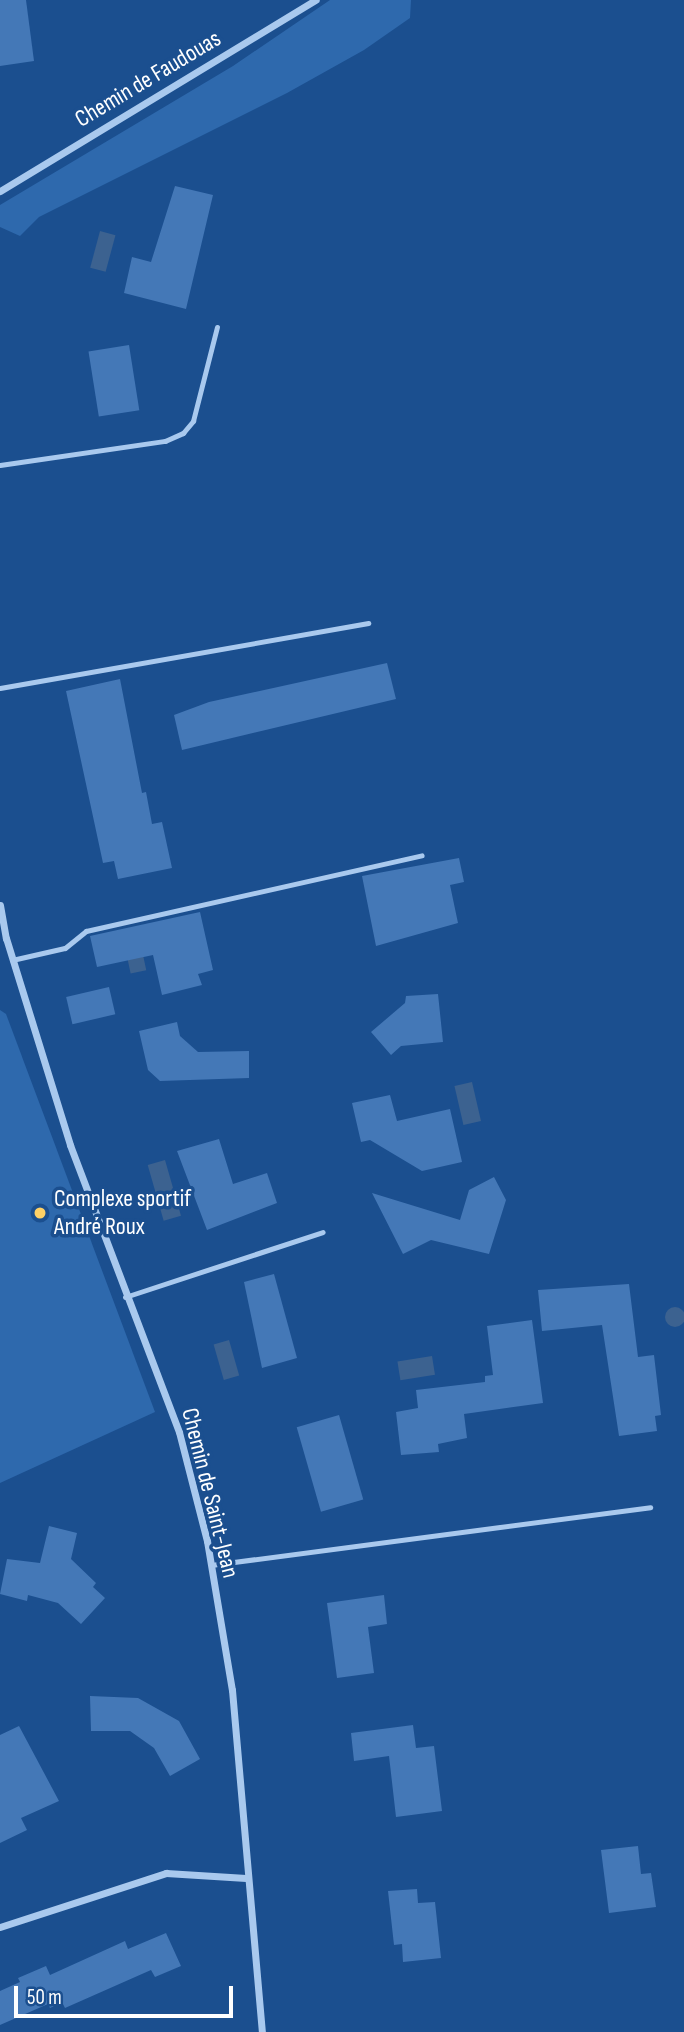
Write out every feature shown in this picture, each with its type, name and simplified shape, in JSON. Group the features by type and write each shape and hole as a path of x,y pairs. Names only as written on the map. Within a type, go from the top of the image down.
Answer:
{"street":[{"name":"Chemin de Faudouas","path":"0,191 316,0"},
{"name":"Chemin de Saint-Jean","path":"0,905 12,960 125,1297 179,1432 211,1565 237,1741 246,1878 262,2032"},
{"path":"0,1927 166,1873 246,1878"}],"lane":[{"path":"0,465 165,441 183,433 193,421 217,327"},
{"path":"0,688 368,622"},
{"path":"12,960 65,948 86,931 422,855"},
{"path":"125,1297 323,1232"},
{"path":"211,1565 650,1507"}],"shaded area":[{"path":"330,0 411,0 410,18 364,50 287,93 39,217 20,236 0,227 0,205 233,66"},
{"path":"100,231 115,235 106,272 90,268"},
{"path":"139,936 146,970 131,974 123,939"},
{"name":"Complexe sportif André Roux","path":"0,1010 6,1014 155,1412 0,1483"},
{"path":"472,1082 481,1121 463,1125 454,1086"},
{"path":"165,1160 181,1216 164,1221 148,1165"},
{"path":"675,1307 682,1310 685,1317 682,1324 675,1327 668,1324 665,1317 668,1310"},
{"path":"229,1340 239,1376 224,1380 214,1344"},
{"path":"432,1356 435,1375 400,1380 397,1361"}],"building":[{"path":"0,0 26,0 34,61 0,66"},
{"path":"175,186 213,195 186,309 124,293 132,257 151,262"},
{"path":"129,345 139,410 99,417 89,351"},
{"path":"387,663 396,699 182,750 174,715 209,702"},
{"path":"120,679 142,793 146,792 152,824 162,822 172,868 118,879 114,861 103,863 66,691"},
{"path":"459,858 464,882 450,885 458,923 376,946 362,876"},
{"path":"200,912 213,970 198,974 202,985 162,995 153,955 97,967 90,936"},
{"path":"109,987 115,1014 72,1024 66,997"},
{"path":"438,994 443,1042 401,1046 391,1055 371,1032 405,1003 406,996"},
{"path":"177,1022 180,1036 198,1052 249,1051 249,1078 160,1081 148,1070 139,1031"},
{"path":"390,1095 397,1121 450,1109 462,1162 422,1171 370,1140 361,1142 352,1103"},
{"path":"219,1139 233,1184 267,1173 277,1203 207,1230 177,1151"},
{"path":"494,1177 506,1200 489,1254 431,1240 403,1254 372,1193 460,1220 469,1190"},
{"path":"274,1274 297,1358 262,1368 244,1282"},
{"path":"629,1284 638,1357 654,1355 661,1415 655,1416 657,1431 619,1436 602,1325 542,1331 538,1290"},
{"path":"532,1320 543,1403 464,1414 467,1438 438,1444 439,1452 401,1455 396,1412 418,1408 416,1390 485,1382 485,1376 493,1375 487,1326"},
{"path":"339,1415 363,1500 321,1512 297,1427"},
{"path":"49,1526 77,1533 71,1559 96,1583 93,1587 105,1598 81,1624 58,1603 28,1595 27,1601 0,1594 7,1559 40,1563"},
{"path":"384,1595 387,1624 368,1627 374,1673 337,1678 327,1603"},
{"path":"90,1696 138,1698 179,1721 200,1759 170,1776 154,1748 130,1731 91,1731"},
{"path":"413,1725 416,1748 434,1746 442,1811 396,1817 389,1756 354,1761 351,1733"},
{"path":"19,1726 59,1801 21,1818 27,1830 0,1843 0,1735"},
{"path":"638,1846 641,1874 651,1873 656,1907 609,1913 601,1850"},
{"path":"417,1889 418,1903 435,1902 441,1958 403,1962 402,1944 394,1945 388,1891"},
{"path":"166,1933 181,1966 155,1977 151,1970 65,2008 62,2002 50,2008 48,2004 0,2025 0,1991 20,1982 18,1978 46,1966 50,1975 125,1941 128,1949"}],"place":[{"name":"Complexe sportif André Roux","path":"40,1213"}]}
